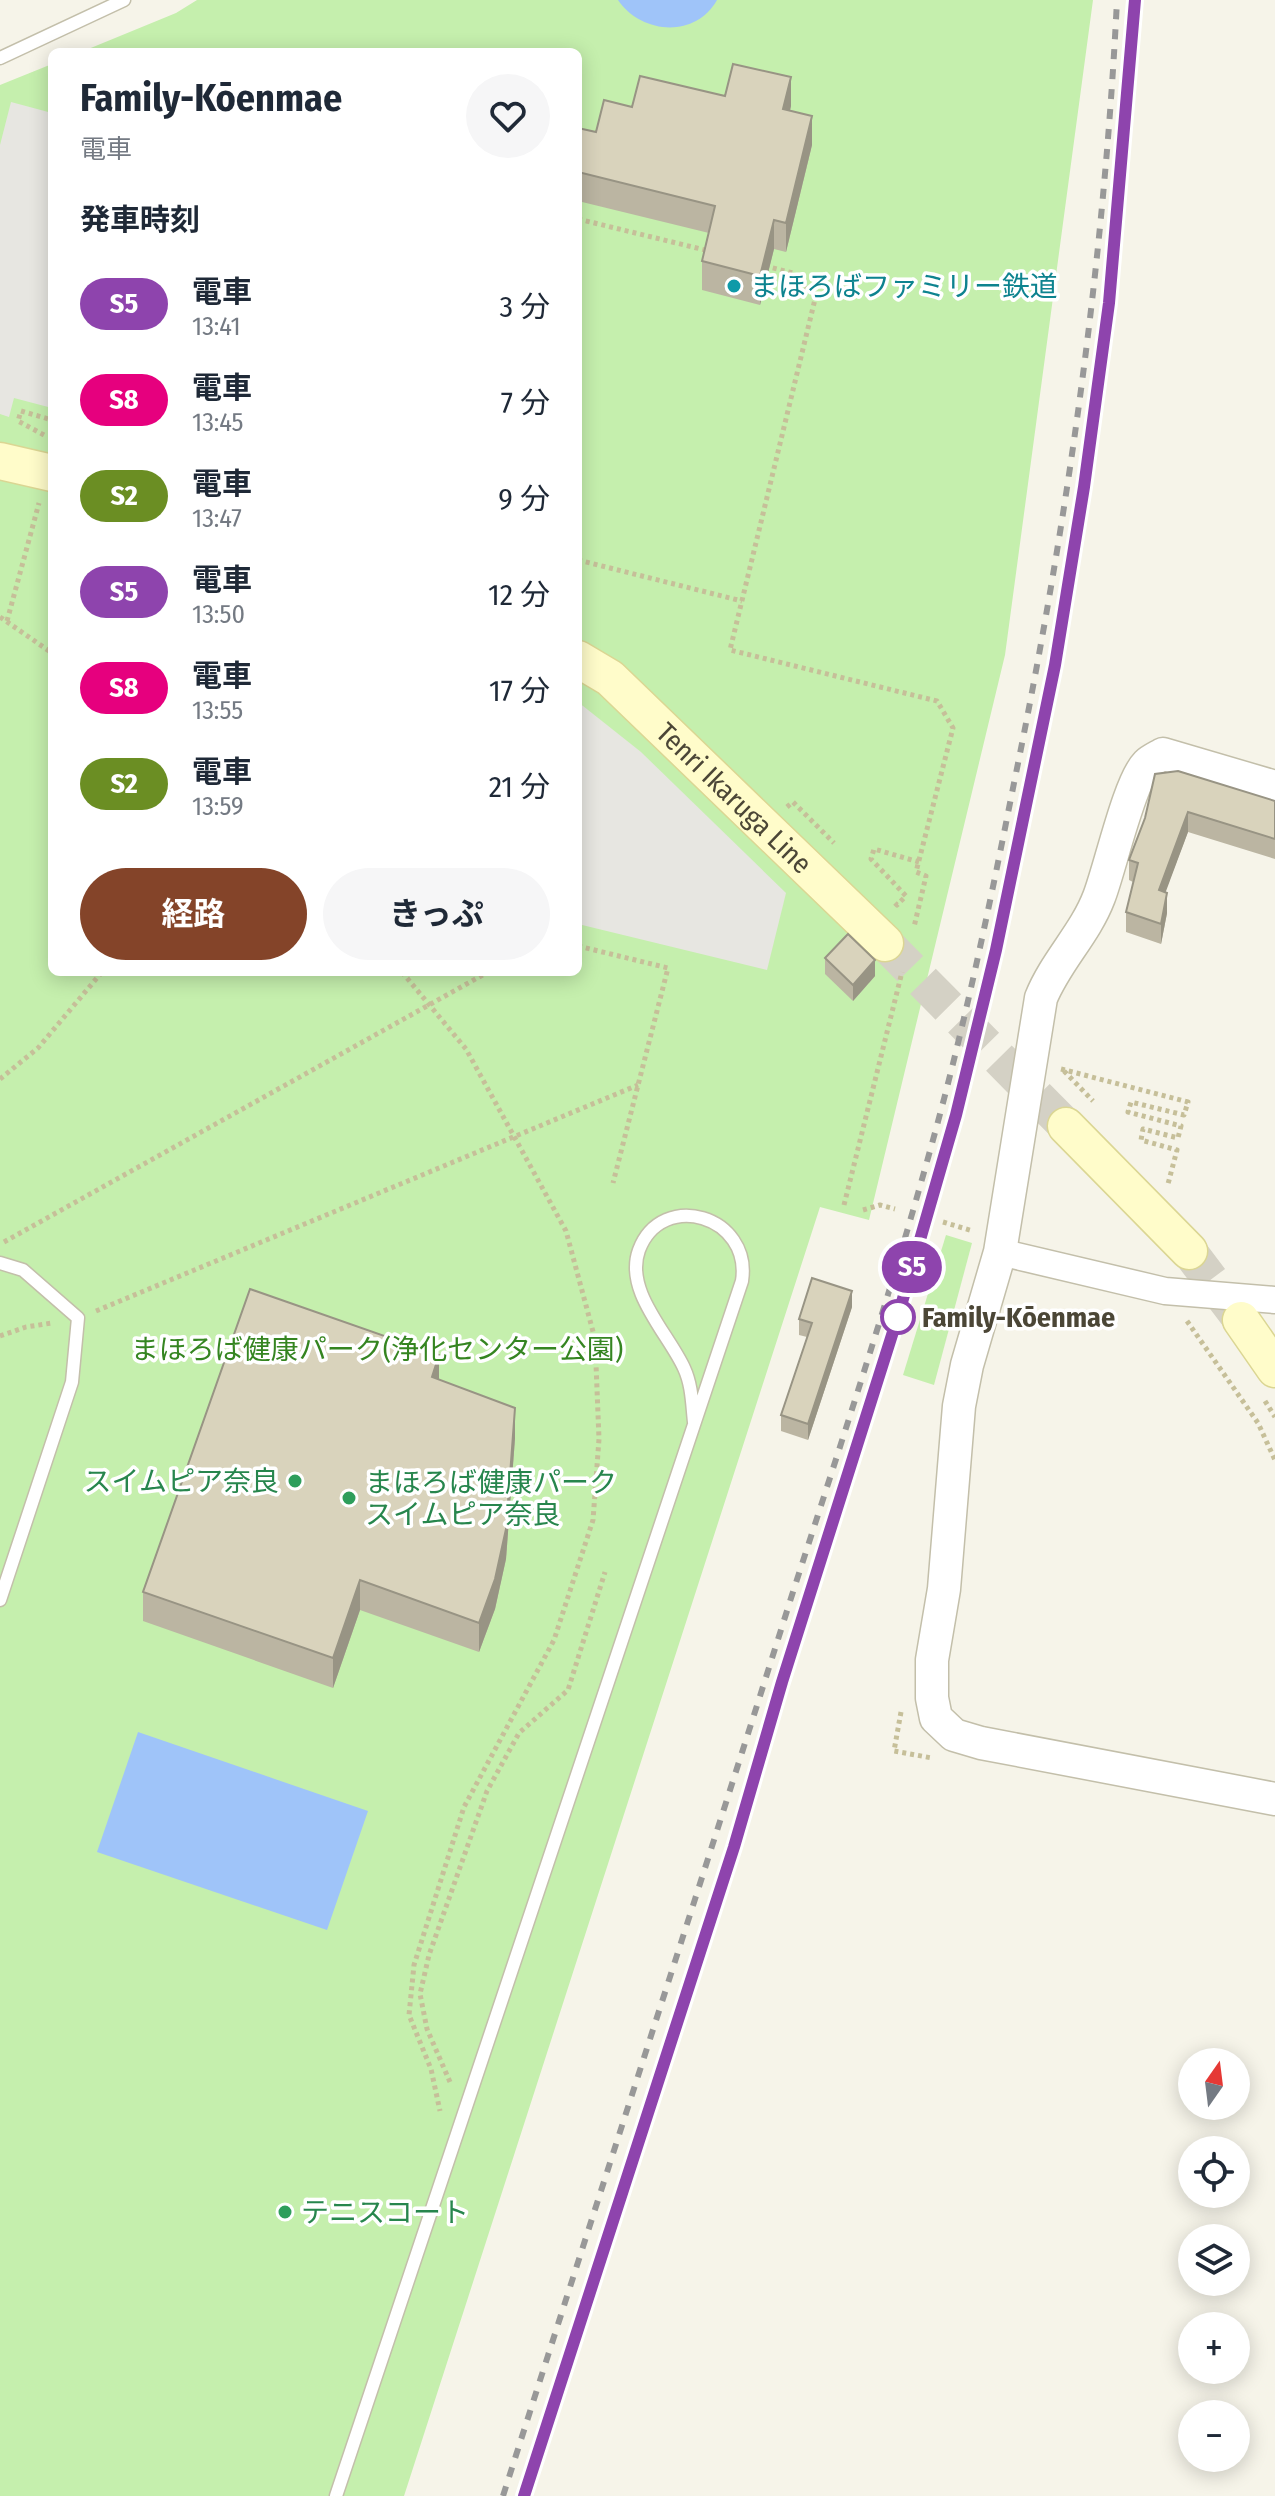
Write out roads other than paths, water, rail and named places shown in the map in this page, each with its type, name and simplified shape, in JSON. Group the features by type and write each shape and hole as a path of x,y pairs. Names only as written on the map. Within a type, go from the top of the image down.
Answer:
{"main road":[{"path":"0,461 46,486"},
{"name":"Tenri Ikaruga Line","path":"582,661 610,678 900,948"},
{"path":"1066,1126 1189,1251"},
{"path":"1241,1320 1275,1369"}],"street":[{"path":"1275,787 1163,754 1145,765 1130,800 1099,899 1076,940 1051,973 1041,998 1000,1252 967,1365 959,1406 944,1589 932,1660 932,1698 936,1718 954,1735 981,1743 1275,1799"},
{"path":"1000,1252 1165,1291 1275,1300"}],"lane":[{"path":"0,58 124,0"},
{"path":"336,2496 456,2134 694,1422 744,1271 734,1239 725,1229 714,1221 690,1215 667,1220 647,1236 639,1250 636,1280 685,1371 691,1391 694,1422"},
{"path":"0,1263 23,1270 78,1318 72,1382 0,1600"}],"water":[{"path":"618,0 717,0 707,13 695,21 668,27 640,20"},
{"path":"138,1732 368,1811 327,1930 97,1852"}],"tunnel":[{"path":"885,943 1066,1126"},
{"path":"1189,1251 1241,1320"}],"railway":[{"path":"503,2496 871,1348 954,1060 1014,783 1051,589 1093,295 1117,0"},
{"path":"524,2496 734,1847 782,1682 898,1316 956,1115 996,950 1055,665 1084,487 1109,303 1135,0"}],"train":[{"name":"S5","path":"524,2496 734,1847 782,1682 898,1316 956,1115 996,950 1055,665 1084,487 1109,303 1135,0"}],"place":[{"name":"まほろばファミリー鉄道","path":"734,286"},
{"name":"Family-Kōenmae","path":"898,1317"},
{"name":"スイムピア奈良","path":"295,1481"},
{"name":"まほろば健康パーク スイムピア奈良","path":"349,1498"},
{"name":"テニスコート","path":"285,2212"}],"park label":[{"name":"まほろば健康パーク(浄化センター公園)","path":"377,1349"}]}
